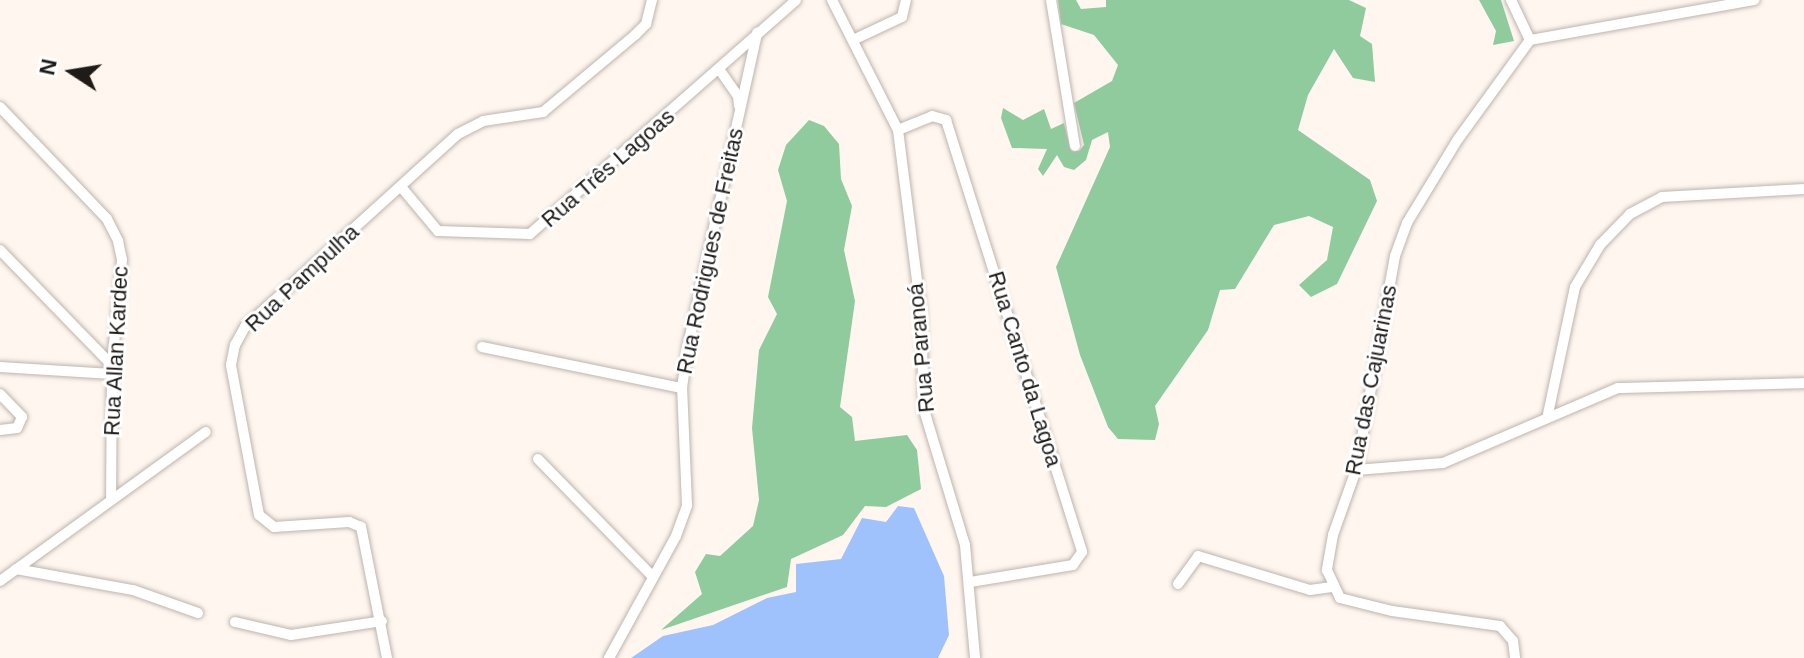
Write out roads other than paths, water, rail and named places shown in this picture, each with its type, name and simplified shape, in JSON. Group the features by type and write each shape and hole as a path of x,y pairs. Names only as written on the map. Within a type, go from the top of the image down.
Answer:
{"street":[{"name":"Rua Pampulha","path":"387,658 361,527 349,522 274,527 259,515 231,365 245,327 469,125 543,112 646,24 652,0"},
{"name":"Rua Três Lagoas","path":"402,188 438,231 530,234 796,0"},
{"name":"Rua Paranoá","path":"832,0 898,130 921,311 924,410 965,545 975,658"},
{"path":"853,40 902,17 906,0"},
{"path":"1051,0 1075,146"},
{"path":"1511,0 1530,40 1754,0"},
{"name":"Rua Rodrigues de Freitas","path":"609,658 687,505 682,388 757,33"},
{"name":"Rua das Cajuarinas","path":"1332,587 1327,570 1333,535 1356,470 1395,256 1407,223 1458,139 1530,40"},
{"name":"Rua Rodrigues de Freitas","path":"719,69 738,96 740,112"},
{"name":"Rua Allan Kardec","path":"0,107 107,219 118,241 122,260 112,370 111,497"},
{"name":"Rua Canto da Lagoa","path":"898,130 932,116 946,120 1082,552 1073,565 970,582"},
{"path":"1548,414 1575,287 1600,245 1630,214 1662,197 1804,189"},
{"path":"0,250 112,370"},
{"path":"482,347 682,388"},
{"path":"0,367 112,370"},
{"path":"1356,470 1443,463 1548,414 1618,388 1804,383"},
{"path":"0,394 22,417 17,428 0,430"},
{"path":"0,581 111,497 206,432"},
{"path":"538,459 652,576"},
{"path":"1178,584 1195,555 1310,590 1332,587 1340,598 1392,611 1500,626 1513,641 1515,658"},
{"path":"16,569 133,590 198,613"},
{"path":"235,622 291,635 382,621"}],"water":[{"path":"898,506 914,508 944,576 949,635 938,658 631,658 663,636 713,625 767,598 796,592 796,564 841,559 862,518 886,522"}]}
